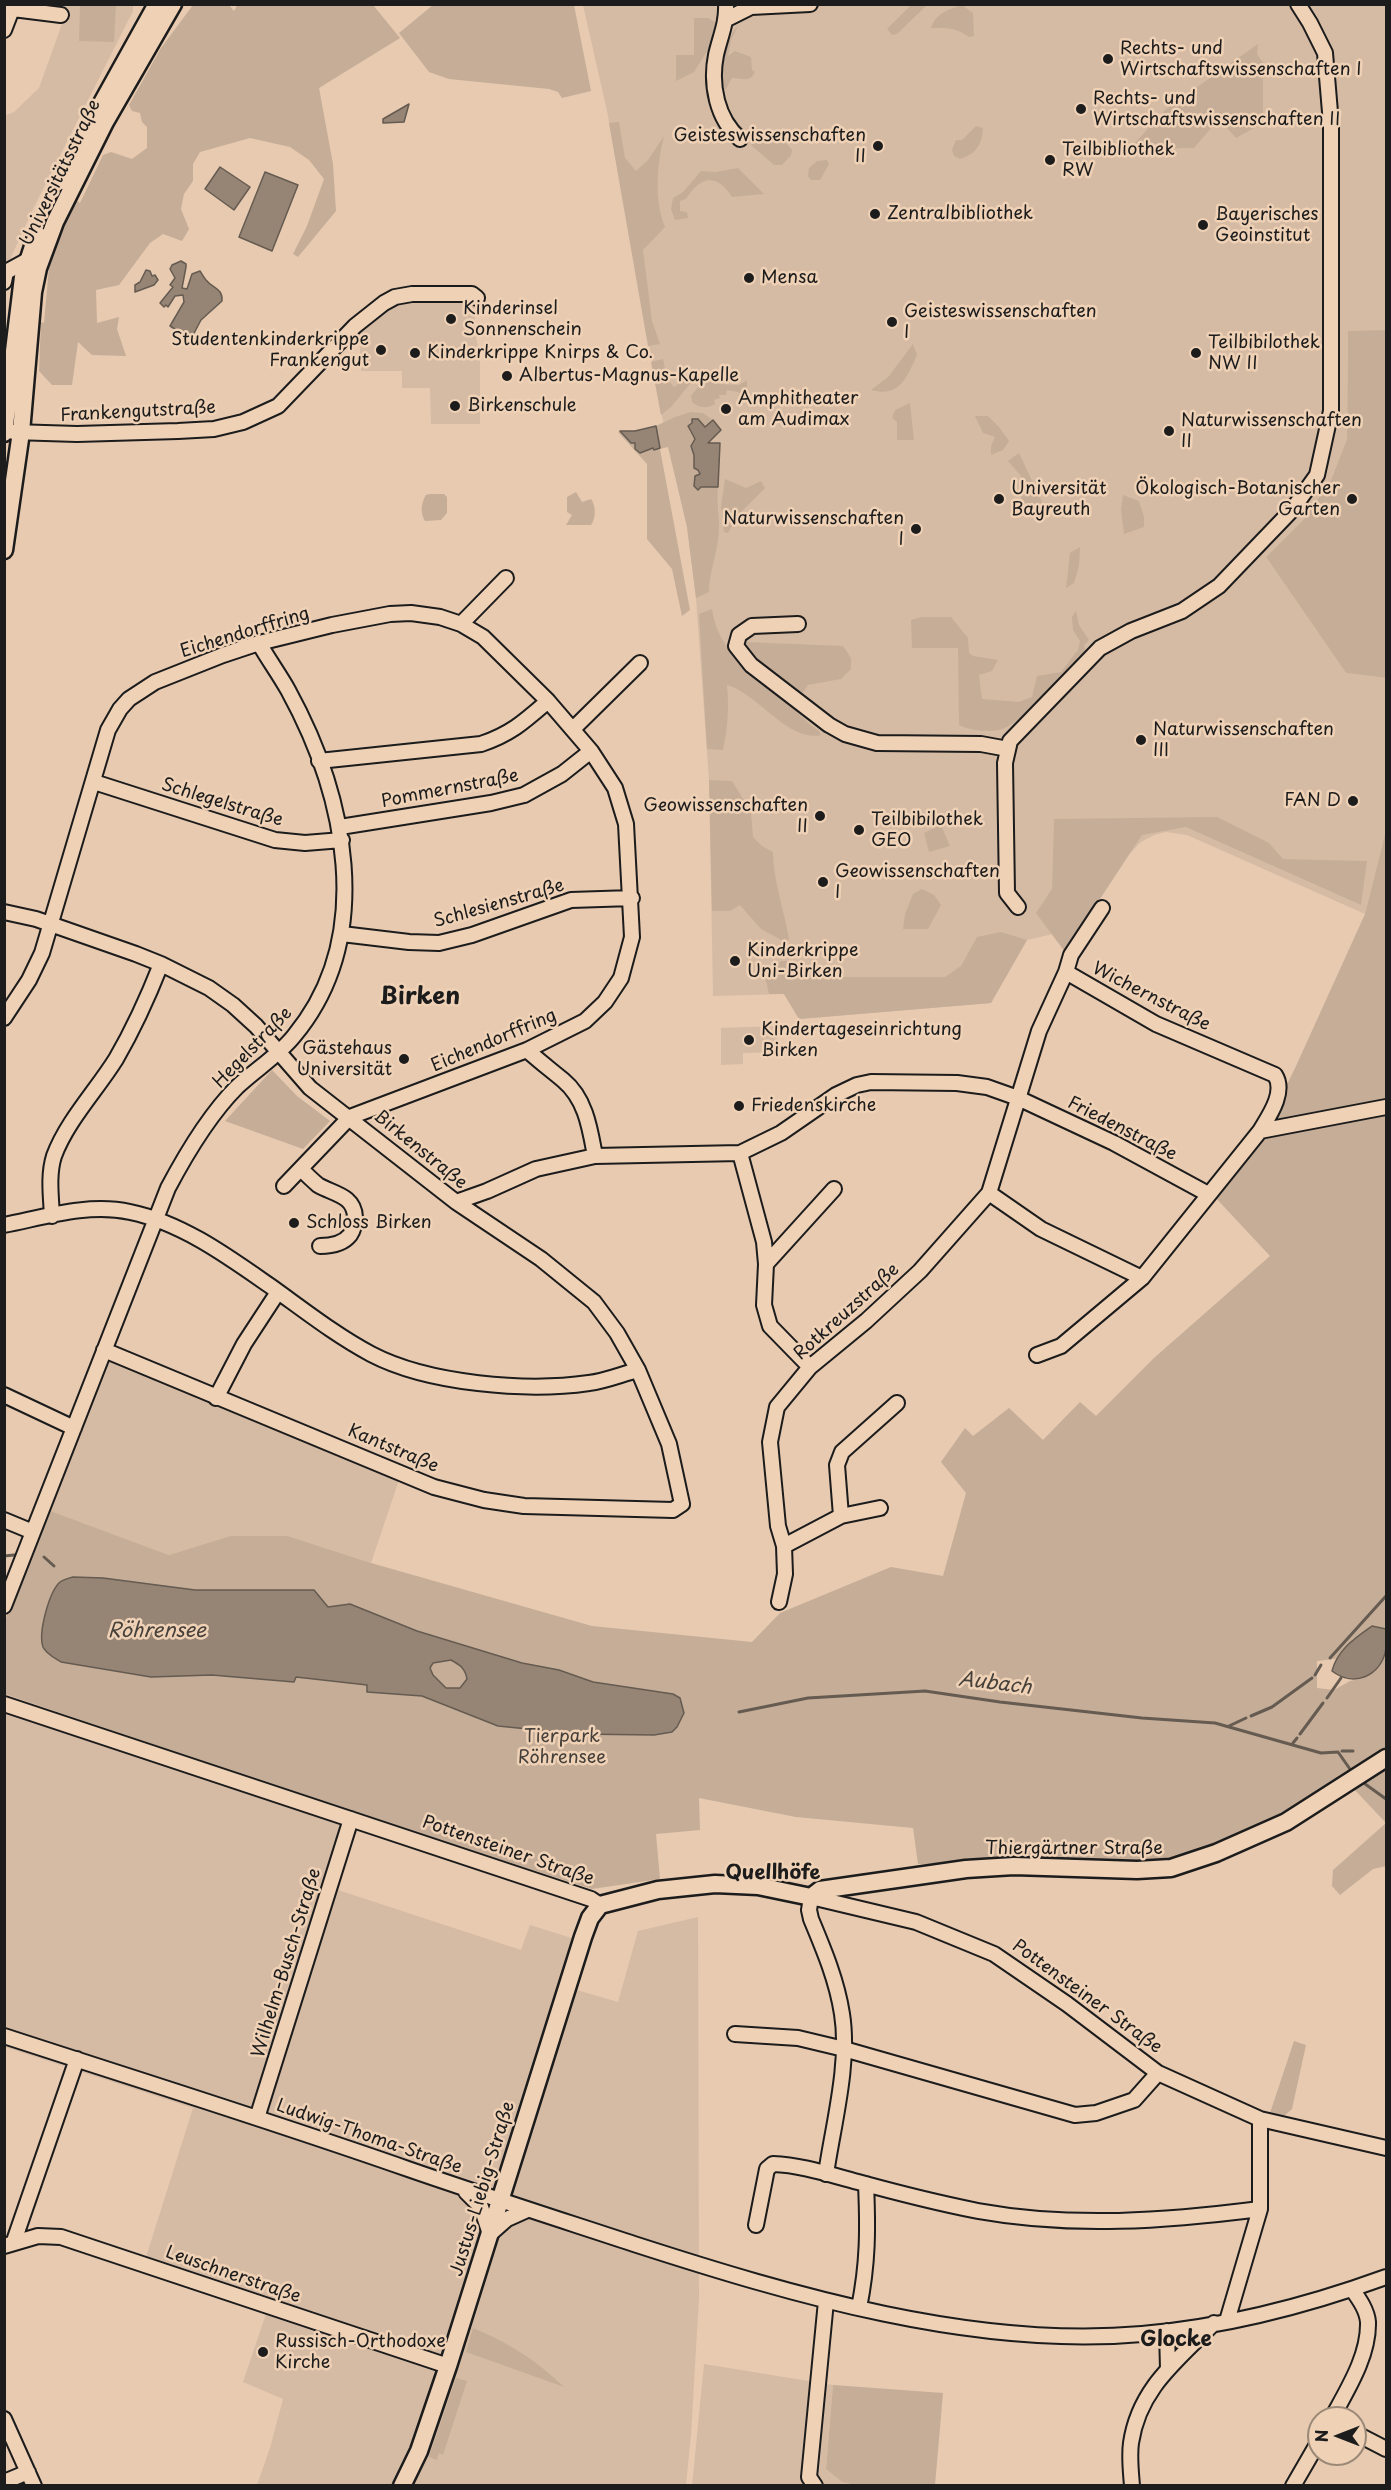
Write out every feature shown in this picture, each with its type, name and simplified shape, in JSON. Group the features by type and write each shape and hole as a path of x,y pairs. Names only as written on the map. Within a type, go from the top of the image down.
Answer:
{"main road":[{"name":"Universitätsstraße","path":"4,550 20,298 28,260 44,218 92,121 157,4"},
{"name":"Universitätsstraße","path":"10,432 33,292 46,242 105,122 172,4"},
{"name":"Thiergärtner Straße","path":"811,1897 820,1890 966,1869 1014,1866 1137,1870 1171,1868 1216,1853 1286,1822 1386,1758"},
{"name":"Pottensteiner Straße","path":"600,1905 658,1890 715,1884 758,1886 811,1897"},
{"name":"Justus-Liebig-Straße","path":"402,2486 419,2451 448,2366 583,1937 590,1918 600,1905"}],"street":[{"path":"740,139 732,132 720,113 716,99 716,56 727,12 751,7 810,4"},
{"path":"1018,906 1007,893 1005,763 1010,741 1100,648 1131,631 1182,611 1219,586 1292,510 1317,475 1331,411 1331,124 1324,53 1310,22 1298,4"},
{"path":"4,30 14,7 61,15"},
{"path":"5,275 28,260"},
{"name":"Frankengutstraße","path":"10,432 77,434 178,431 214,429 243,422 278,406 355,326 395,297 412,294 472,294 477,298"},
{"path":"461,624 506,578"},
{"name":"Eichendorffring","path":"4,1018 29,980 42,953 108,730 120,709 129,699 155,682 259,643 390,614 440,617 461,624 483,637 573,729 591,751 615,788 626,824 632,898 632,937 621,978 605,1002 585,1021 527,1050 350,1117"},
{"path":"798,624 752,626 739,635 736,646 751,665 829,725 845,734 877,743 981,744 1008,749"},
{"name":"Hegelstraße","path":"4,1606 155,1220 181,1164 235,1090 295,1035 318,1002 336,961 342,934 344,893 341,834 319,761 288,690 259,643"},
{"path":"573,729 640,663"},
{"path":"319,761 481,744 504,736 520,726 548,701"},
{"name":"Pommernstraße","path":"341,834 524,795 562,774 591,751"},
{"name":"Schlegelstraße","path":"94,782 275,840 305,843 341,834"},
{"name":"Schlesienstraße","path":"342,934 439,943 472,935 563,902 632,898"},
{"name":"Birkenstraße","path":"4,903 19,908 36,919"},
{"name":"Wichernstraße","path":"1102,908 1071,955 1066,972 1156,1024 1275,1075 1279,1081 1279,1088 1260,1131"},
{"name":"Birkenstraße","path":"4,912 36,919 161,964 209,988 233,1005 256,1026 310,1088 456,1202 541,1259 594,1302 617,1333 638,1370 669,1444 682,1504"},
{"path":"52,1216 50,1183 54,1158 62,1140 115,1060 141,1014 161,964"},
{"path":"1018,1098 1039,1031 1066,972"},
{"path":"527,1050 565,1081 580,1101 588,1119 595,1156"},
{"name":"Friedenstraße","path":"456,1202 536,1169 595,1156 740,1153 781,1133 836,1095 857,1085 871,1082 957,1083 987,1087 1018,1098 1114,1143 1208,1194"},
{"name":"Rotkreuzstraße","path":"784,1546 778,1526 770,1442 777,1407 810,1367 866,1321 920,1271 990,1193 1018,1098"},
{"path":"1037,1355 1061,1346 1142,1278 1260,1131 1386,1107"},
{"path":"284,1186 350,1117"},
{"path":"740,1153 764,1242 766,1264 764,1305 770,1326 810,1367"},
{"path":"301,1169 317,1184 346,1198 353,1206 355,1213 354,1227 347,1238 336,1244 320,1246"},
{"path":"766,1264 834,1189"},
{"path":"990,1193 1041,1229 1142,1278"},
{"path":"4,1225 89,1209 132,1212 155,1220 220,1251 372,1354 411,1370 433,1376 503,1384 549,1386 591,1383 638,1370"},
{"path":"216,1398 244,1344 278,1292"},
{"name":"Kantstraße","path":"104,1350 434,1486 484,1500 524,1506 663,1510 673,1510 682,1504"},
{"path":"4,1395 74,1428"},
{"path":"841,1516 837,1465 842,1452 897,1403"},
{"path":"779,1602 785,1574 784,1546 841,1516 880,1508"},
{"path":"4,1520 33,1532"},
{"name":"Pottensteiner Straße","path":"4,1704 591,1899 600,1905"},
{"name":"Wilhelm-Busch-Straße","path":"257,2118 351,1819"},
{"path":"811,1897 809,1910 811,1919 834,1977 843,2015 844,2049 826,2174"},
{"name":"Pottensteiner Straße","path":"811,1897 916,1922 994,1954 1067,2004 1158,2073 1260,2119 1386,2148"},
{"path":"735,2034 798,2038 1075,2115 1096,2113 1134,2100 1158,2073"},
{"name":"Ludwig-Thoma-Straße","path":"4,2036 257,2118 499,2201 738,2277 826,2301 919,2320 1005,2332 1080,2336 1141,2334 1221,2322 1352,2289 1386,2277"},
{"path":"9,2244 77,2059"},
{"path":"1132,2486 1131,2445 1137,2417 1151,2388 1168,2369 1221,2322 1260,2209 1260,2119"},
{"path":"756,2224 767,2169 770,2165 777,2164 979,2211 1048,2219 1118,2222 1186,2218 1260,2209"},
{"path":"859,2308 868,2242 866,2184"},
{"path":"459,2187 481,2207 490,2234 507,2219 527,2210"},
{"name":"Leuschnerstraße","path":"9,2244 38,2236 61,2238 448,2366"},
{"path":"1338,2406 1353,2378 1365,2344 1368,2322 1364,2306 1352,2289"},
{"path":"815,2486 809,2477 826,2301"},
{"path":"1167,2331 1168,2369"},
{"path":"4,2419 34,2486"},
{"path":"1367,2439 1386,2449"},
{"path":"1293,2486 1307,2462"},
{"path":"4,2482 28,2472"}],"shaded area":[{"path":"63,5 133,5 133,11 33,209 8,264 4,262 4,116 14,112 39,88 62,24"},
{"name":"Universität Bayreuth","path":"583,5 1386,5 1386,330 1348,332 1347,439 1331,480 1304,519 1266,557 1346,673 1386,678 1386,830 1365,914 1187,835 1166,832 1141,842 1129,854 1065,952 1053,934 1027,940 991,1003 799,1019 784,994 713,996 709,780 696,598 687,527 660,407 607,111"},
{"path":"413,297 474,301 476,337 480,356 480,424 431,424 430,388 402,388 402,371 361,371 359,328 394,301"},
{"name":"Kindertageseinrichtung Birken","path":"778,1026 777,1052 743,1053 743,1064 721,1065 721,1028"},
{"path":"108,1359 400,1477 371,1563 288,1536 230,1536 169,1555 48,1510"},
{"path":"5,1694 358,1814 335,1889 521,1950 530,1925 578,1940 563,1986 618,2002 638,1931 698,1917 699,2297 686,2485 257,2485 283,2399 243,2382 266,2314 141,2273 193,2108 5,2047"},
{"path":"704,2364 833,2385 826,2469 842,2482 855,2485 692,2486"}],"green space":[{"path":"238,4 373,5 400,38 319,88 333,164 336,211 298,257 293,254 307,226 324,179 309,160 290,147 250,138 200,152 193,164 193,181 184,194 181,209 189,229 182,241 163,234 150,243 119,285 96,290 97,323 119,317 117,329 126,356 92,355 78,342 72,385 52,385 39,371 41,322 44,323 49,267 76,200 80,203 103,155 111,152 132,159 147,148 147,127 142,122 140,113 132,111 129,105 161,48 193,5 229,5 234,11"},
{"path":"912,4 927,5 897,34 892,35 887,29"},
{"path":"80,5 116,5 114,42 79,41"},
{"path":"433,5 574,5 591,91 562,98 558,92 549,89 449,79 429,72 399,33"},
{"path":"962,5 973,13 974,36 969,37 951,29 931,28 939,16"},
{"path":"694,18 708,18 716,23 709,48 694,72 676,81 676,55 694,55"},
{"path":"738,26 731,40 728,56 735,51 751,57 752,70 755,72 748,79 732,78 726,89 721,90 725,48"},
{"path":"1258,44 1257,54 1272,76 1263,76 1263,123 1236,138 1219,119 1194,148 1143,149 1134,144 1165,110"},
{"path":"619,122 625,158 636,171 648,160 664,136 658,194 665,227 643,250 652,321 660,344 648,346 609,123"},
{"path":"976,126 983,128 977,148 960,159 954,156 952,150 956,140 962,140"},
{"path":"753,142 786,143 792,150 791,155 782,165 774,165 751,145"},
{"path":"827,160 829,164 820,180 811,180 808,176 809,168 817,161"},
{"path":"738,168 764,194 732,197 720,184 709,180 697,186 686,199 680,201 680,211 687,212 688,218 675,220 671,209 673,198 683,192 701,171 716,172"},
{"name":"Ökologisch-Botanischer Garten","path":"1386,330 1386,678 1346,673 1266,557 1304,519 1331,480 1347,439 1348,331"},
{"path":"913,344 917,355 901,384 889,391 871,390 889,376"},
{"path":"663,359 667,379 674,387 688,378 690,369 698,374 671,407 661,415 651,362"},
{"path":"713,374 718,384 739,385 747,380 747,399 738,392 727,390 726,395 719,395 720,398 714,400 715,404 712,406 700,407 692,402 691,396 706,377"},
{"path":"910,403 914,440 897,440 897,422 892,418 895,410"},
{"path":"691,412 703,413 713,420 705,427 698,419 692,419 689,431 695,439 693,461 700,474 701,487 718,487 719,534 709,592 696,598 687,527 668,447 660,449 690,610 682,616 672,569 647,539 647,464 618,432 620,431 631,443 635,443 640,453 660,448 656,426"},
{"path":"975,416 988,416 999,427 1009,441 1003,450 991,455 991,446 995,437 983,433"},
{"path":"1019,453 1043,504 1032,514 1022,512 1021,476 1008,461"},
{"path":"725,479 746,488 761,481 765,488 740,513 728,533 724,532 721,506"},
{"path":"576,492 582,502 591,499 593,502 595,516 591,525 566,525 572,515 567,512 567,497"},
{"path":"444,494 447,497 447,513 441,520 425,521 423,518 423,501 426,495"},
{"path":"1123,495 1139,501 1144,517 1144,527 1124,534 1121,509"},
{"path":"1080,547 1079,566 1074,583 1066,588 1070,553"},
{"path":"712,609 721,638 729,650 749,671 785,700 821,735 797,732 750,697 727,685 728,718 723,750 707,749 699,614"},
{"path":"1076,611 1079,625 1089,640 1084,645 1085,653 1023,715 1000,730 982,731 959,725 958,648 912,648 911,620 922,617 951,617 968,638 969,653 973,656 998,660 992,671 979,675 982,699 1019,702 1032,697 1037,676 1061,672 1078,650 1080,641 1073,630 1072,617"},
{"path":"746,642 843,646 851,658 851,669 841,679 808,685 802,694 749,653"},
{"path":"709,780 732,781 751,812 753,837 773,852 773,863 789,939 785,942 761,929 740,905 730,911 712,911"},
{"path":"1217,817 1269,843 1283,859 1367,861 1361,905 1186,827 1142,835 1065,952 1036,913 1052,889 1054,819"},
{"path":"941,825 950,846 929,852 924,833"},
{"name":"Tierpark Röhrensee","path":"1386,830 1386,1751 1282,1818 1223,1844 1167,1862 918,1864 913,1828 796,1817 699,1798 700,1830 656,1834 660,1879 592,1889 358,1814 5,1694 4,1623 48,1510 169,1555 230,1536 288,1536 371,1563 592,1626 752,1642 780,1613 891,1567 943,1576 966,1493 941,1462 965,1428 973,1436 1009,1408 1043,1440 1080,1402 1096,1416 1154,1358 1270,1256 1214,1196 1269,1122 1365,914","holes":["1354,1638 1363,1678 1350,1681 1334,1690 1317,1688 1317,1661 1335,1659"]},
{"path":"922,889 934,895 941,905 928,929 903,929 905,914 913,894"},
{"path":"1001,932 1027,940 991,1003 799,1019 784,994 769,994 765,976 781,961 796,961 809,974 826,977 945,977 961,966 977,937"},
{"path":"272,1070 297,1096 330,1121 303,1149 225,1121"},
{"path":"1386,1763 1386,1823 1352,1787"},
{"path":"1386,1823 1386,1866 1373,1869 1340,1895 1332,1886 1333,1870"},
{"path":"1294,2041 1306,2045 1292,2109 1284,2116 1270,2113"},
{"path":"473,2328 522,2353 564,2387 466,2352"},
{"path":"456,2378 467,2381 443,2455 439,2453 437,2460 429,2457"},
{"path":"833,2385 943,2393 935,2485 855,2485 842,2482 826,2469"}],"water":[{"path":"409,104 404,122 383,123 383,119"},
{"path":"220,167 250,187 234,210 205,189"},
{"path":"265,172 298,185 272,251 239,237"},
{"path":"181,261 186,264 182,288 187,289 192,274 200,271 222,297 222,301 201,320 191,339 170,326 184,302 183,295 175,296 168,307 160,303 173,287 170,285 175,278 170,269 172,265"},
{"path":"146,270 150,271 152,276 155,275 158,280 154,285 135,292 135,285 140,282"},
{"path":"692,419 698,419 705,427 713,420 721,430 708,443 720,443 718,487 701,487 698,490 694,486 695,476 700,474 694,468 691,446 695,439 688,426 692,423"},
{"path":"656,426 660,448 640,453 635,449 635,443 631,443 620,431 635,431"},
{"name":"Röhrensee","path":"71,1577 103,1578 195,1590 314,1590 328,1607 350,1604 417,1631 522,1663 559,1670 593,1682 673,1694 680,1698 684,1713 672,1732 654,1735 578,1734 498,1726 422,1696 367,1692 367,1685 296,1677 294,1682 212,1675 151,1677 61,1662 43,1647 43,1623 48,1603 56,1587 60,1582","holes":["451,1660 459,1665 466,1675 467,1679 460,1688 446,1688 433,1675 430,1668 433,1663"]},
{"path":"1372,1626 1386,1629 1386,1649 1379,1666 1373,1672 1357,1679 1349,1679 1332,1671 1342,1651"}],"waterway":[{"name":"Aubach","path":"4,1556 14,1555"},
{"path":"44,1557 54,1566"},
{"name":"Aubach","path":"1330,1658 1386,1596"},
{"name":"Aubach","path":"1315,1675 1321,1665"},
{"name":"Aubach","path":"1251,1716 1272,1707 1312,1678"},
{"path":"1327,1698 1341,1678"},
{"name":"Aubach","path":"739,1712 808,1698 925,1691 1142,1718 1215,1723 1321,1753 1338,1752 1352,1772"},
{"path":"1300,1734 1323,1703"},
{"name":"Aubach","path":"1229,1726 1246,1718"},
{"path":"1293,1743 1297,1738"},
{"path":"1342,1751 1353,1751"},
{"path":"1361,1781 1386,1799"}],"place":[{"name":"Rechts- und Wirtschaftswissenschaften I","path":"1108,59"},
{"name":"Rechts- und Wirtschaftswissenschaften II","path":"1081,109"},
{"name":"Geisteswissenschaften II","path":"878,146"},
{"name":"Teilbibliothek RW","path":"1050,160"},
{"name":"Zentralbibliothek","path":"875,214"},
{"name":"Bayerisches Geoinstitut","path":"1203,225"},
{"name":"Mensa","path":"749,278"},
{"name":"Kinderinsel Sonnenschein","path":"451,319"},
{"name":"Geisteswissenschaften I","path":"892,322"},
{"name":"Studentenkinderkrippe Frankengut","path":"381,350"},
{"name":"Kinderkrippe Knirps & Co.","path":"415,353"},
{"name":"Teilbibilothek NW II","path":"1196,353"},
{"name":"Albertus-Magnus-Kapelle","path":"507,376"},
{"name":"Birkenschule","path":"455,406"},
{"name":"Amphitheater am Audimax","path":"726,409"},
{"name":"Naturwissenschaften II","path":"1169,431"},
{"name":"Universität Bayreuth","path":"999,499"},
{"name":"Ökologisch-Botanischer Garten","path":"1352,499"},
{"name":"Naturwissenschaften I","path":"916,529"},
{"name":"Naturwissenschaften III","path":"1141,740"},
{"name":"FAN D","path":"1353,801"},
{"name":"Geowissenschaften II","path":"820,816"},
{"name":"Teilbibilothek GEO","path":"859,830"},
{"name":"Geowissenschaften I","path":"823,882"},
{"name":"Kinderkrippe Uni-Birken","path":"735,961"},
{"name":"Kindertageseinrichtung Birken","path":"749,1040"},
{"name":"Gästehaus Universität","path":"404,1059"},
{"name":"Friedenskirche","path":"739,1106"},
{"name":"Schloss Birken","path":"294,1223"},
{"name":"Russisch-Orthodoxe Kirche","path":"263,2352"}],"district":[{"name":"Birken","path":"420,997"},
{"name":"Quellhöfe","path":"773,1873"},
{"name":"Glocke","path":"1176,2340"}]}
